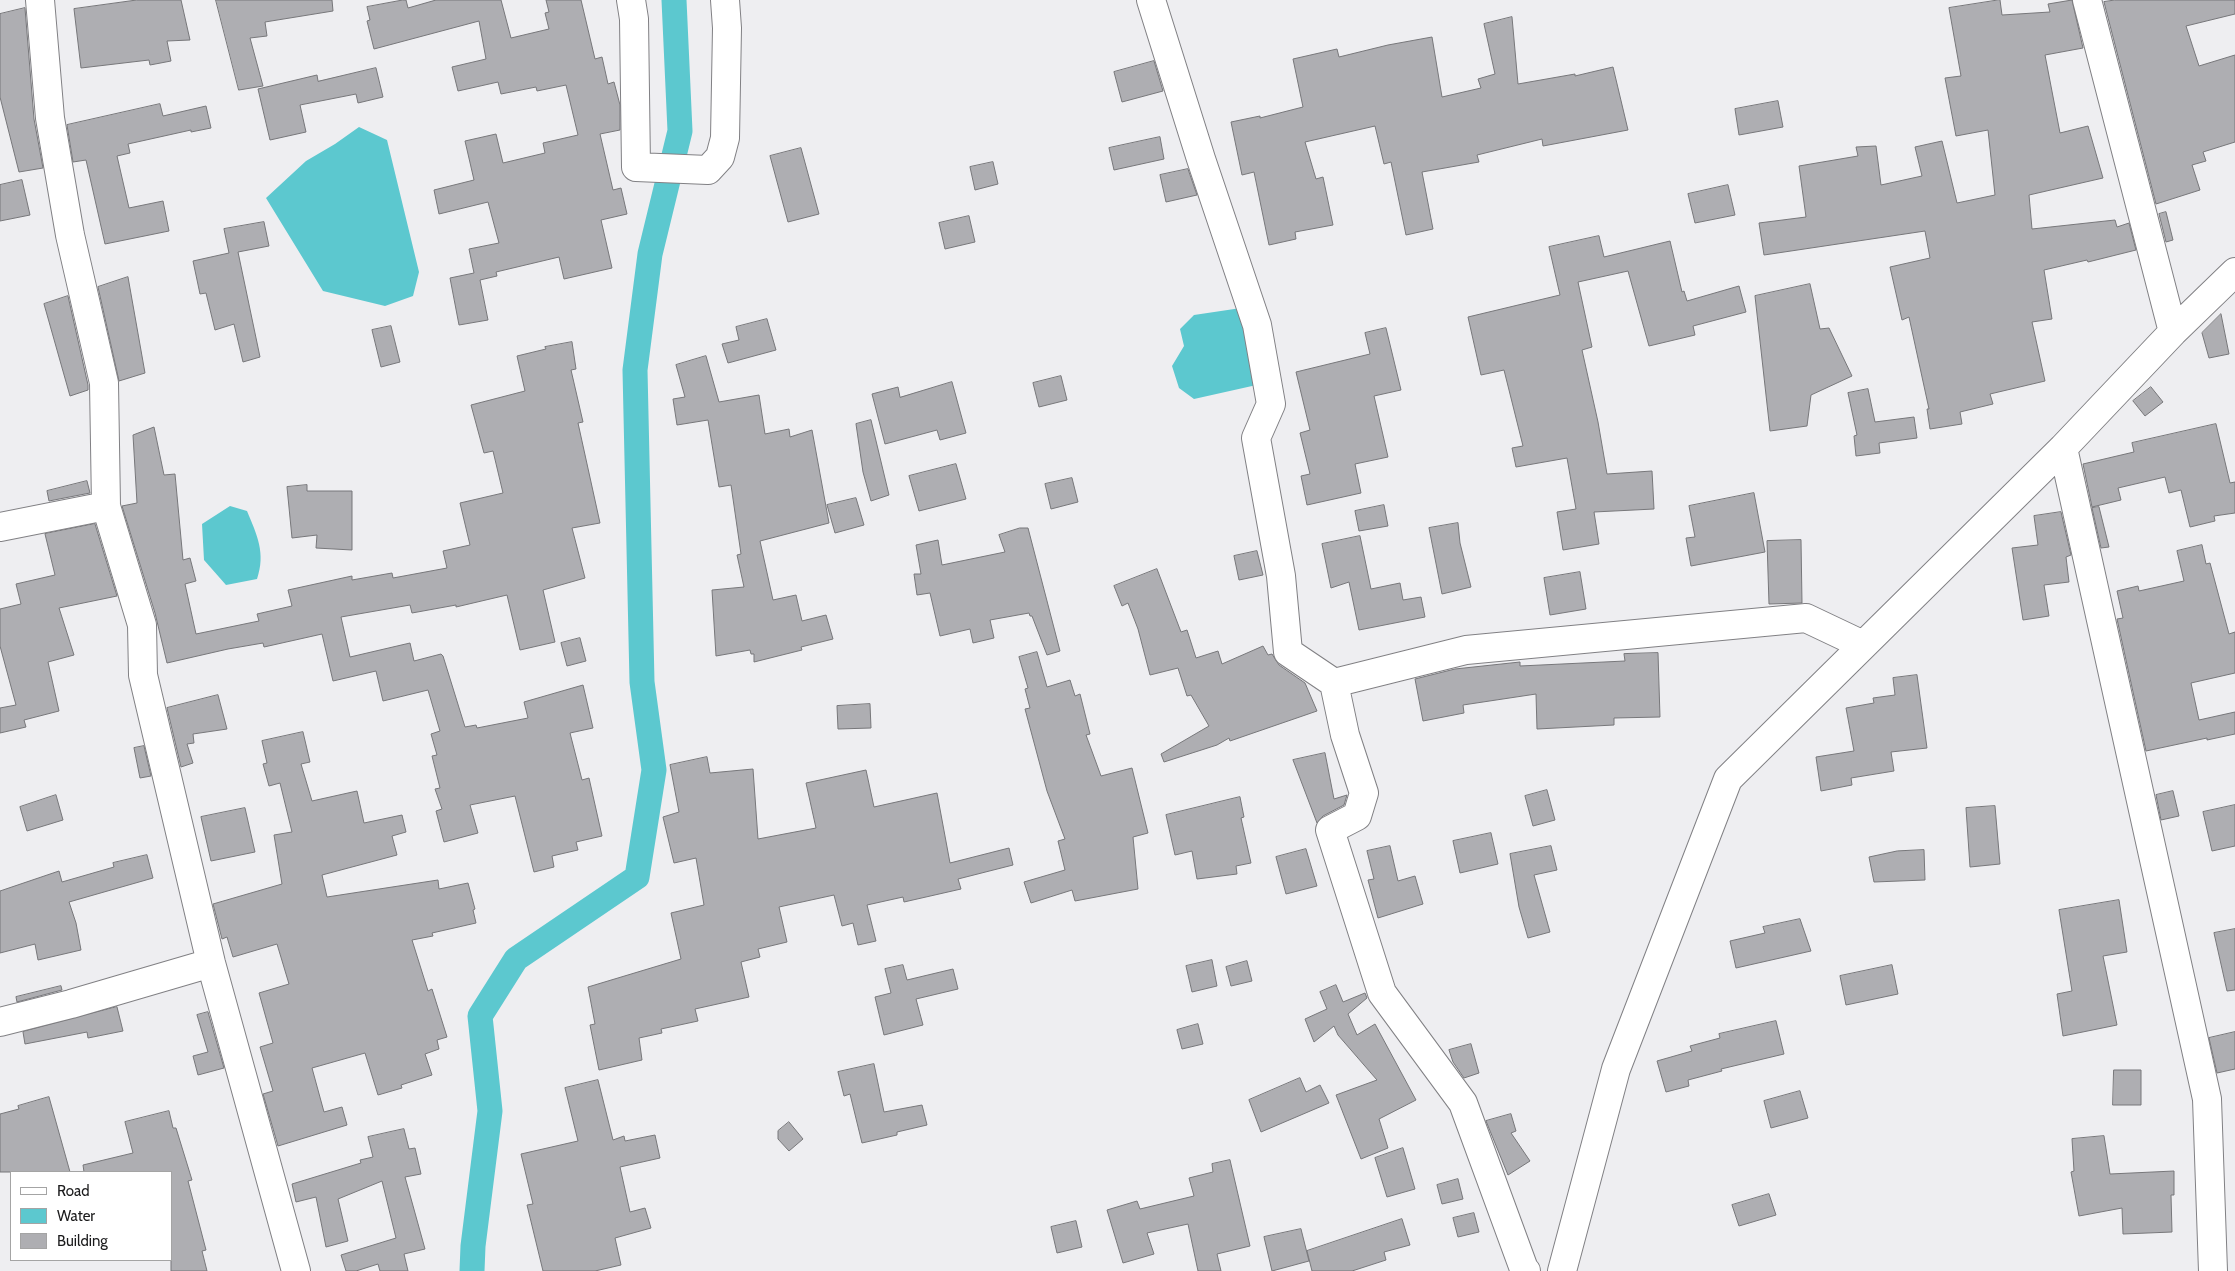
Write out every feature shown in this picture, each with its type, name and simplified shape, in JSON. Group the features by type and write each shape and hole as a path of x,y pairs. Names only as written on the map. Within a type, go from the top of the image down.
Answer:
{"street":[{"path":"40,0 50,118 70,235 104,383 106,506 142,625 143,675 211,963 296,1271"},
{"path":"631,0 634,19 636,167 708,170 720,157 725,138 727,28 725,0"},
{"path":"1151,0 1201,159 1257,325 1271,404 1256,438 1281,576 1288,652 1334,683 1345,735 1364,793 1357,816 1330,830 1382,993 1463,1103 1526,1271"},
{"path":"2087,0 2173,332"},
{"path":"1562,1271 1616,1069 1728,779 2063,448 2173,332 2235,272"},
{"path":"2063,448 2208,1099 2213,1271"},
{"path":"0,527 106,506"},
{"path":"1334,683 1466,650 1806,618 1863,645"},
{"path":"0,1022 71,1004 211,963"}],"water":[{"path":"359,127 387,140 419,272 413,296 385,306 323,291 266,198 306,161"},
{"path":"1241,308 1261,384 1194,399 1179,388 1172,366 1184,346 1180,329 1194,315"},
{"path":"230,506 247,511 257,536 261,561 257,579 226,585 204,560 202,524"}],"building":[{"path":"137,0 181,0 190,40 167,41 171,61 150,65 149,60 81,68 74,9"},
{"path":"216,0 332,0 333,11 265,22 267,36 250,38 263,86 239,90"},
{"path":"406,0 408,8 436,0 501,0 511,38 549,29 545,13 549,12 546,0 581,0 595,59 602,57 608,84 614,82 620,105 620,130 600,134 613,190 621,188 627,214 601,220 612,268 564,279 559,257 496,272 497,276 480,280 488,320 459,325 450,278 474,273 469,249 499,243 488,202 439,214 434,190 474,180 465,141 496,134 503,163 545,153 543,143 578,135 566,85 537,91 536,87 501,94 498,82 458,91 452,67 486,59 479,21 374,49 367,21 370,20 367,7"},
{"path":"2000,0 2002,15 2050,12 2048,4 2072,0 2083,48 2045,55 2060,133 2088,126 2103,178 2029,195 2032,229 2115,220 2117,227 2129,223 2136,250 2088,262 2087,260 2044,270 2052,319 2032,322 2045,381 1990,394 1993,404 1960,412 1962,424 1930,429 1927,409 1929,409 1909,317 1902,320 1890,267 1930,258 1925,231 1764,255 1759,223 1806,217 1799,166 1858,156 1856,147 1876,146 1881,185 1922,176 1915,147 1942,141 1957,203 1995,195 1988,130 1956,136 1945,78 1961,76 1949,8"},
{"path":"2115,0 2235,0 2235,14 2186,26 2199,66 2235,55 2235,142 2203,152 2206,161 2192,165 2200,190 2156,204 2104,2"},
{"path":"25,8 34,119 43,168 19,172 0,97 0,14"},
{"path":"1512,17 1518,84 1575,74 1575,76 1613,67 1628,130 1543,146 1542,139 1477,155 1479,162 1422,172 1433,229 1406,235 1391,162 1384,164 1375,126 1305,142 1316,179 1323,177 1333,225 1295,232 1296,239 1269,245 1254,172 1242,175 1231,122 1260,116 1260,118 1303,107 1293,59 1337,49 1339,57 1432,37 1442,97 1481,88 1478,79 1495,74 1484,24"},
{"path":"1154,61 1163,91 1122,102 1114,72"},
{"path":"376,68 383,97 358,103 356,94 300,105 306,132 270,140 258,89 317,75 318,81"},
{"path":"1778,101 1783,127 1739,135 1735,109"},
{"path":"160,104 163,116 206,106 211,128 191,132 191,130 128,144 130,153 117,156 129,208 163,201 169,231 105,244 86,160 73,162 67,125"},
{"path":"1160,137 1164,159 1114,170 1109,148"},
{"path":"801,148 819,214 788,222 770,156"},
{"path":"993,162 998,184 975,190 970,167"},
{"path":"1188,169 1197,195 1166,202 1160,175"},
{"path":"22,180 30,215 0,221 0,185"},
{"path":"1728,185 1735,215 1695,223 1688,194"},
{"path":"2166,212 2173,240 2166,242 2159,214"},
{"path":"969,216 975,242 945,249 939,223"},
{"path":"264,222 269,246 238,252 260,357 243,362 234,324 215,330 206,293 200,294 193,261 229,253 224,229"},
{"path":"1599,236 1604,257 1670,241 1682,292 1684,291 1687,301 1739,286 1746,312 1693,326 1695,335 1649,346 1628,271 1578,282 1592,347 1582,350 1607,474 1652,471 1654,509 1594,512 1599,544 1563,550 1557,512 1576,509 1567,458 1516,467 1512,448 1523,446 1504,370 1481,375 1468,317 1560,295 1549,247"},
{"path":"128,277 145,373 119,381 98,287"},
{"path":"1810,284 1820,329 1829,328 1852,376 1811,395 1807,426 1770,431 1755,296"},
{"path":"68,296 88,385 88,390 70,396 44,304"},
{"path":"2221,314 2229,354 2209,358 2202,333"},
{"path":"767,319 776,350 728,363 722,344 739,340 736,327"},
{"path":"391,326 400,362 381,367 372,330"},
{"path":"1386,328 1401,390 1374,396 1388,457 1355,464 1361,493 1307,505 1301,476 1310,474 1300,433 1310,430 1296,372 1370,354 1365,333"},
{"path":"572,342 576,369 571,370 583,422 578,423 600,523 572,528 585,578 543,590 555,642 520,650 507,595 456,607 456,605 412,613 410,605 341,617 350,657 410,643 414,661 441,654 465,727 476,725 477,728 528,718 524,702 583,685 593,728 570,733 582,780 589,778 602,836 576,842 578,850 552,856 554,867 534,872 515,796 470,805 478,833 444,842 436,811 442,809 435,789 440,788 432,756 437,755 431,734 440,731 428,690 383,701 376,671 333,681 322,634 264,647 263,643 228,649 167,663 155,613 122,506 137,503 133,435 154,427 164,475 175,474 183,560 190,558 196,581 185,584 196,634 259,621 257,614 292,606 288,590 352,576 352,580 392,573 393,578 447,568 443,551 470,545 460,503 503,493 493,451 484,453 471,405 525,391 517,356 546,349 545,347"},
{"path":"706,356 719,402 759,395 765,434 789,429 790,437 812,430 829,523 760,541 773,600 796,595 802,621 826,615 833,639 801,647 802,650 754,662 754,654 751,654 750,650 716,656 712,590 744,587 737,555 741,554 731,485 719,487 708,420 677,425 673,399 685,397 676,365"},
{"path":"1061,376 1067,400 1039,407 1033,383"},
{"path":"952,382 966,433 940,440 937,430 885,444 872,394 898,387 900,397"},
{"path":"2151,387 2163,402 2145,416 2133,401"},
{"path":"1868,389 1875,422 1914,417 1917,438 1879,443 1880,453 1856,456 1854,436 1857,435 1848,393"},
{"path":"871,420 889,495 871,501 863,472 856,424"},
{"path":"2216,424 2230,483 2235,482 2235,513 2214,516 2215,521 2190,527 2181,490 2169,493 2165,477 2118,488 2121,500 2092,507 2083,464 2134,452 2132,443"},
{"path":"956,464 966,499 919,511 909,476"},
{"path":"1072,478 1078,502 1051,509 1045,484"},
{"path":"87,481 90,493 49,501 47,491"},
{"path":"307,485 307,491 352,491 352,550 316,548 317,535 292,538 287,487"},
{"path":"1754,493 1765,552 1691,566 1686,538 1695,537 1689,506"},
{"path":"856,498 864,525 835,533 827,505"},
{"path":"1384,505 1388,526 1359,531 1355,511"},
{"path":"2099,507 2109,547 2101,548 2092,508"},
{"path":"2061,512 2071,555 2066,557 2069,582 2044,585 2049,616 2023,620 2012,548 2038,545 2034,516"},
{"path":"1458,523 1460,543 1471,587 1442,594 1429,528"},
{"path":"95,524 117,596 59,608 74,655 48,662 59,711 24,720 26,727 0,733 0,708 16,705 0,646 0,609 21,604 16,584 55,575 45,534"},
{"path":"1020,528 1028,528 1060,651 1047,655 1032,616 1029,613 990,620 994,638 973,643 970,629 940,636 930,593 917,595 914,574 921,574 916,545 938,540 942,565 1005,552 999,535"},
{"path":"1360,536 1371,589 1400,583 1403,600 1421,597 1425,617 1359,630 1349,582 1331,588 1322,544"},
{"path":"1801,540 1802,603 1769,604 1767,541"},
{"path":"2202,545 2206,564 2210,563 2229,634 2235,632 2235,673 2191,683 2199,720 2235,712 2235,734 2146,751 2117,619 2123,618 2117,591 2138,586 2139,591 2184,581 2177,551"},
{"path":"1257,551 1263,575 1239,580 1234,556"},
{"path":"1157,569 1181,632 1187,630 1196,658 1218,651 1222,664 1263,646 1268,655 1272,654 1279,665 1305,683 1317,711 1230,741 1229,738 1217,745 1164,762 1161,754 1209,726 1191,695 1187,696 1178,668 1150,675 1138,629 1128,603 1122,606 1114,586"},
{"path":"1580,572 1586,609 1550,615 1544,578"},
{"path":"580,638 586,661 567,666 561,643"},
{"path":"1037,652 1047,687 1070,680 1075,696 1080,694 1090,734 1086,735 1101,776 1132,768 1148,833 1133,837 1138,889 1075,901 1072,890 1031,903 1024,882 1065,870 1058,841 1065,839 1047,791 1025,709 1030,708 1025,689 1028,688 1019,657"},
{"path":"1658,653 1660,717 1614,718 1614,725 1537,729 1536,694 1463,705 1464,713 1423,721 1415,679 1455,669 1520,662 1520,666 1625,661 1624,654"},
{"path":"1917,675 1927,748 1891,752 1894,771 1851,778 1852,785 1821,791 1816,757 1854,751 1846,708 1874,703 1873,698 1895,695 1893,678"},
{"path":"218,695 227,729 193,734 194,743 187,744 193,763 181,767 167,708"},
{"path":"870,704 871,728 838,729 837,706"},
{"path":"303,732 310,762 301,764 312,801 357,791 364,823 402,815 406,832 392,836 397,855 322,875 327,897 438,880 439,889 468,883 475,909 473,910 476,923 432,933 433,936 412,940 428,991 432,989 447,1037 437,1040 439,1049 425,1054 432,1075 401,1085 402,1088 378,1095 365,1053 312,1068 324,1112 342,1107 347,1125 278,1146 263,1094 273,1091 260,1047 273,1043 259,993 289,984 277,944 233,957 227,937 222,939 213,904 282,884 274,835 292,832 280,783 269,786 263,764 267,763 262,741"},
{"path":"144,746 151,776 140,778 134,748"},
{"path":"1325,753 1334,799 1347,795 1344,805 1323,816 1317,823 1293,760"},
{"path":"707,757 710,773 753,769 758,839 816,828 806,783 866,770 874,807 937,793 950,863 1009,848 1013,865 958,879 961,889 904,902 903,897 867,905 876,941 858,945 853,923 842,926 834,895 779,907 787,942 758,949 760,957 741,962 749,997 695,1009 698,1021 661,1029 662,1033 639,1038 642,1060 599,1070 590,1025 595,1024 588,987 681,959 671,913 704,905 696,858 674,863 663,817 679,812 670,765"},
{"path":"1547,790 1555,820 1533,826 1525,796"},
{"path":"2173,791 2179,816 2161,820 2156,795"},
{"path":"56,795 63,820 27,831 20,807"},
{"path":"1240,797 1244,817 1241,818 1251,863 1236,866 1237,874 1197,879 1192,851 1175,855 1166,815"},
{"path":"2235,805 2235,846 2212,851 2203,812"},
{"path":"1995,806 2000,864 1970,867 1966,808"},
{"path":"245,808 255,852 211,861 201,817"},
{"path":"1491,833 1498,864 1460,873 1453,841"},
{"path":"1390,846 1398,881 1415,876 1423,904 1378,918 1368,880 1374,879 1367,851"},
{"path":"1551,846 1557,870 1534,875 1550,932 1528,938 1519,907 1510,854"},
{"path":"1306,849 1317,886 1286,894 1276,857"},
{"path":"1924,850 1925,880 1874,882 1869,857 1897,851"},
{"path":"147,855 153,878 69,902 76,923 81,950 38,960 35,944 0,953 0,891 59,871 62,882 114,867 113,863"},
{"path":"2119,900 2127,952 2103,956 2117,1025 2063,1036 2057,994 2072,991 2059,910"},
{"path":"1800,919 1811,951 1736,968 1730,941 1765,933 1763,927"},
{"path":"2235,929 2235,990 2227,991 2214,933"},
{"path":"1212,960 1217,986 1192,992 1186,966"},
{"path":"1247,961 1252,981 1231,986 1226,967"},
{"path":"903,965 907,980 953,969 958,989 916,999 923,1025 884,1035 875,997 891,993 885,969"},
{"path":"1892,965 1898,994 1846,1005 1840,976"},
{"path":"1336,985 1343,1002 1365,993 1367,998 1348,1014 1357,1035 1375,1024 1416,1100 1379,1119 1388,1148 1361,1159 1336,1095 1377,1080 1338,1035 1334,1026 1314,1042 1305,1019 1327,1009 1320,992"},
{"path":"61,986 62,990 17,1002 16,997"},
{"path":"117,1007 123,1031 88,1038 87,1032 25,1044 23,1032"},
{"path":"208,1012 224,1068 198,1075 193,1056 208,1052 197,1015"},
{"path":"1776,1021 1784,1054 1721,1069 1722,1071 1688,1080 1689,1086 1666,1092 1657,1061 1692,1051 1690,1046 1720,1038 1719,1034"},
{"path":"1198,1024 1203,1044 1182,1049 1177,1030"},
{"path":"2235,1032 2235,1069 2217,1073 2209,1038"},
{"path":"1471,1044 1479,1073 1464,1078 1453,1062 1449,1050"},
{"path":"874,1064 884,1112 922,1105 927,1125 897,1132 897,1135 862,1143 850,1094 844,1096 838,1072"},
{"path":"2114,1070 2141,1070 2141,1105 2113,1105"},
{"path":"1300,1078 1306,1092 1320,1085 1329,1103 1261,1132 1249,1100"},
{"path":"598,1080 613,1140 624,1136 625,1141 655,1135 660,1158 620,1167 630,1212 645,1208 651,1228 615,1238 621,1265 595,1271 543,1271 527,1205 533,1204 521,1154 578,1141 565,1088"},
{"path":"1800,1091 1808,1118 1771,1128 1764,1101"},
{"path":"49,1097 70,1171 0,1172 0,1114 19,1109 18,1106"},
{"path":"169,1111 173,1128 176,1128 192,1180 188,1181 206,1250 202,1251 207,1271 171,1271 172,1171 84,1171 83,1165 133,1153 125,1122"},
{"path":"1511,1114 1516,1131 1511,1133 1530,1161 1508,1175 1486,1121"},
{"path":"789,1122 803,1139 789,1151 778,1139 778,1131"},
{"path":"404,1129 409,1149 415,1148 421,1174 405,1177 425,1249 404,1254 408,1271 380,1271 378,1264 356,1271 346,1271 341,1255 396,1238 382,1181 338,1199 348,1241 326,1247 316,1197 296,1202 292,1184 361,1163 360,1160 373,1157 368,1137"},
{"path":"2104,1136 2110,1174 2174,1171 2174,1195 2171,1195 2172,1232 2123,1234 2122,1208 2079,1216 2071,1172 2074,1171 2072,1139"},
{"path":"1403,1148 1415,1189 1387,1197 1375,1158"},
{"path":"1230,1160 1250,1246 1217,1254 1221,1271 1198,1271 1188,1224 1147,1233 1154,1254 1123,1263 1107,1210 1137,1201 1140,1209 1194,1196 1189,1178 1213,1172 1212,1164"},
{"path":"1458,1179 1463,1199 1442,1204 1437,1185"},
{"path":"1769,1194 1776,1215 1739,1226 1732,1205"},
{"path":"1474,1213 1479,1232 1458,1237 1453,1218"},
{"path":"1402,1219 1410,1245 1384,1252 1386,1260 1352,1271 1312,1271 1307,1251"},
{"path":"1076,1221 1082,1247 1057,1253 1051,1227"},
{"path":"1301,1229 1309,1261 1272,1271 1264,1237"}],"waterway":[{"path":"472,1271 473,1246 490,1111 480,1016 516,959 637,877 654,770 642,682 635,370 650,254 680,131 674,0"}]}
